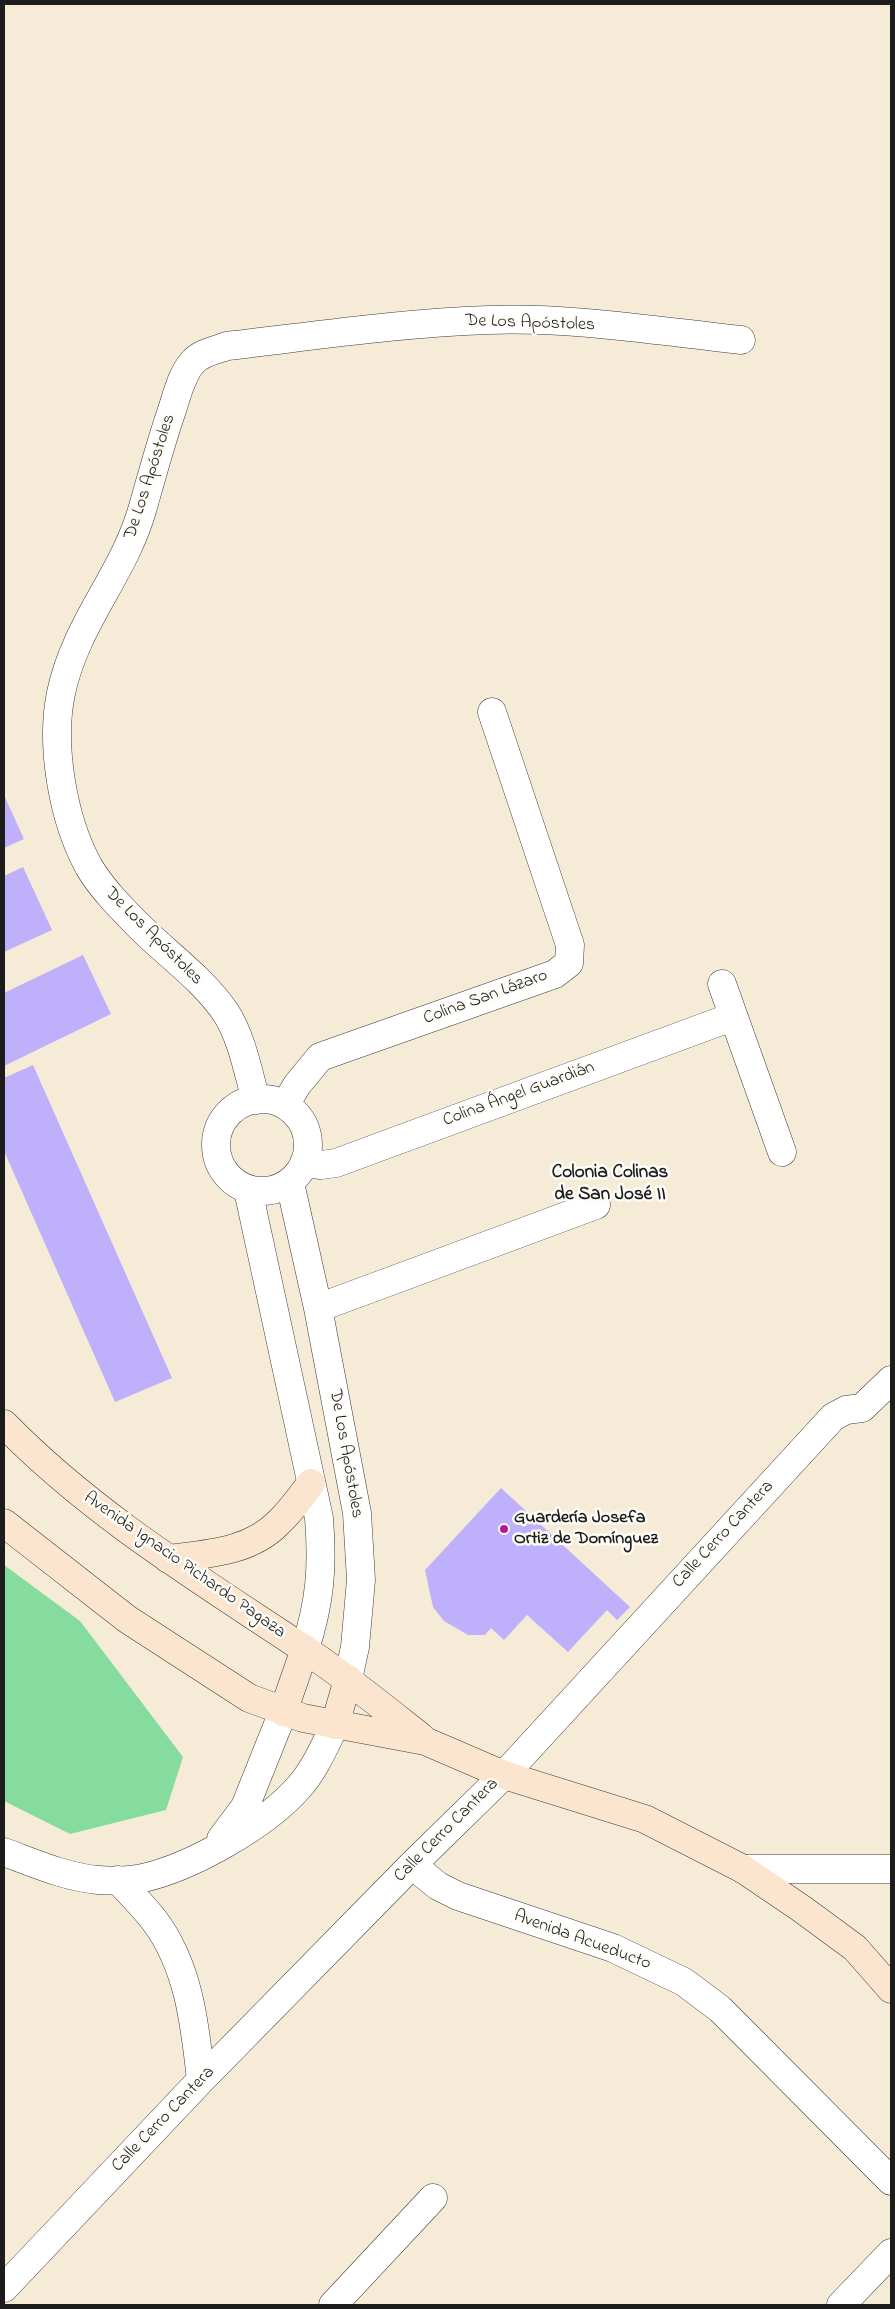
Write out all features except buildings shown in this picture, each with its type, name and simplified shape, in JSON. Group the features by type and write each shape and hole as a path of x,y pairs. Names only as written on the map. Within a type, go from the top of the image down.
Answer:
{"main road":[{"name":"Avenida Ignacio Pichardo Pagaza","path":"4,1424 35,1456 97,1508 168,1559 348,1679"},
{"path":"168,1559 236,1548 260,1537 278,1524 311,1483"},
{"path":"4,1523 135,1624 249,1698 283,1712 335,1725 425,1741 504,1775 645,1819 743,1868 855,1948 891,1989"},
{"path":"283,1712 305,1649"},
{"path":"348,1679 425,1741"},
{"name":"De Los Apóstoles","path":"335,1725 348,1679"}],"street":[{"name":"De Los Apóstoles","path":"256,1100 240,1045 226,1014 200,983 139,926 100,884 89,866 69,813 62,784 58,752 61,695 69,662 83,628 124,557 138,525 180,385 193,362 207,353 227,346 426,324 489,320 560,322 741,340"},
{"name":"Colina San Lázaro","path":"285,1105 320,1057 554,974 569,963 570,945 492,712"},
{"path":"722,984 732,1017 782,1152"},
{"name":"Colina Ángel Guardián","path":"297,1173 336,1162 732,1017"},
{"path":"256,1100 271,1100 285,1105 297,1115 305,1128 308,1144 297,1173 268,1190 248,1190 235,1184 225,1174 217,1156 216,1135 222,1122 230,1112 242,1103 256,1100"},
{"name":"De Los Apóstoles","path":"297,1173 318,1308 356,1514 361,1551 359,1616 348,1679"},
{"path":"248,1190 319,1518 322,1562 314,1620 305,1649"},
{"path":"318,1308 596,1205"},
{"name":"Calle Cerro Cantera","path":"4,2288 201,2080 412,1865 504,1775 833,1417 846,1410 862,1408 891,1380"},
{"path":"862,1408 891,1411"},
{"path":"214,1848 245,1807 283,1712"},
{"path":"4,1852 42,1867 97,1880 142,1878 162,1872 214,1848 273,1813 309,1773 335,1725"},
{"name":"Avenida Acueducto","path":"412,1865 438,1886 458,1896 613,1948 684,1982 720,2009 891,2181"},
{"path":"743,1868 891,1869"},
{"path":"118,1880 154,1920 180,1970 187,1987 193,2016 201,2080"},
{"path":"334,2305 432,2198"},
{"path":"841,2305 891,2253"}],"green space":[{"path":"4,1565 80,1621 183,1757 166,1810 70,1834 4,1801"}],"place":[{"name":"Guardería Josefa Ortiz de Domínguez","path":"504,1529"}],"district":[{"name":"Colonia Colinas de San José II","path":"610,1185"}]}
